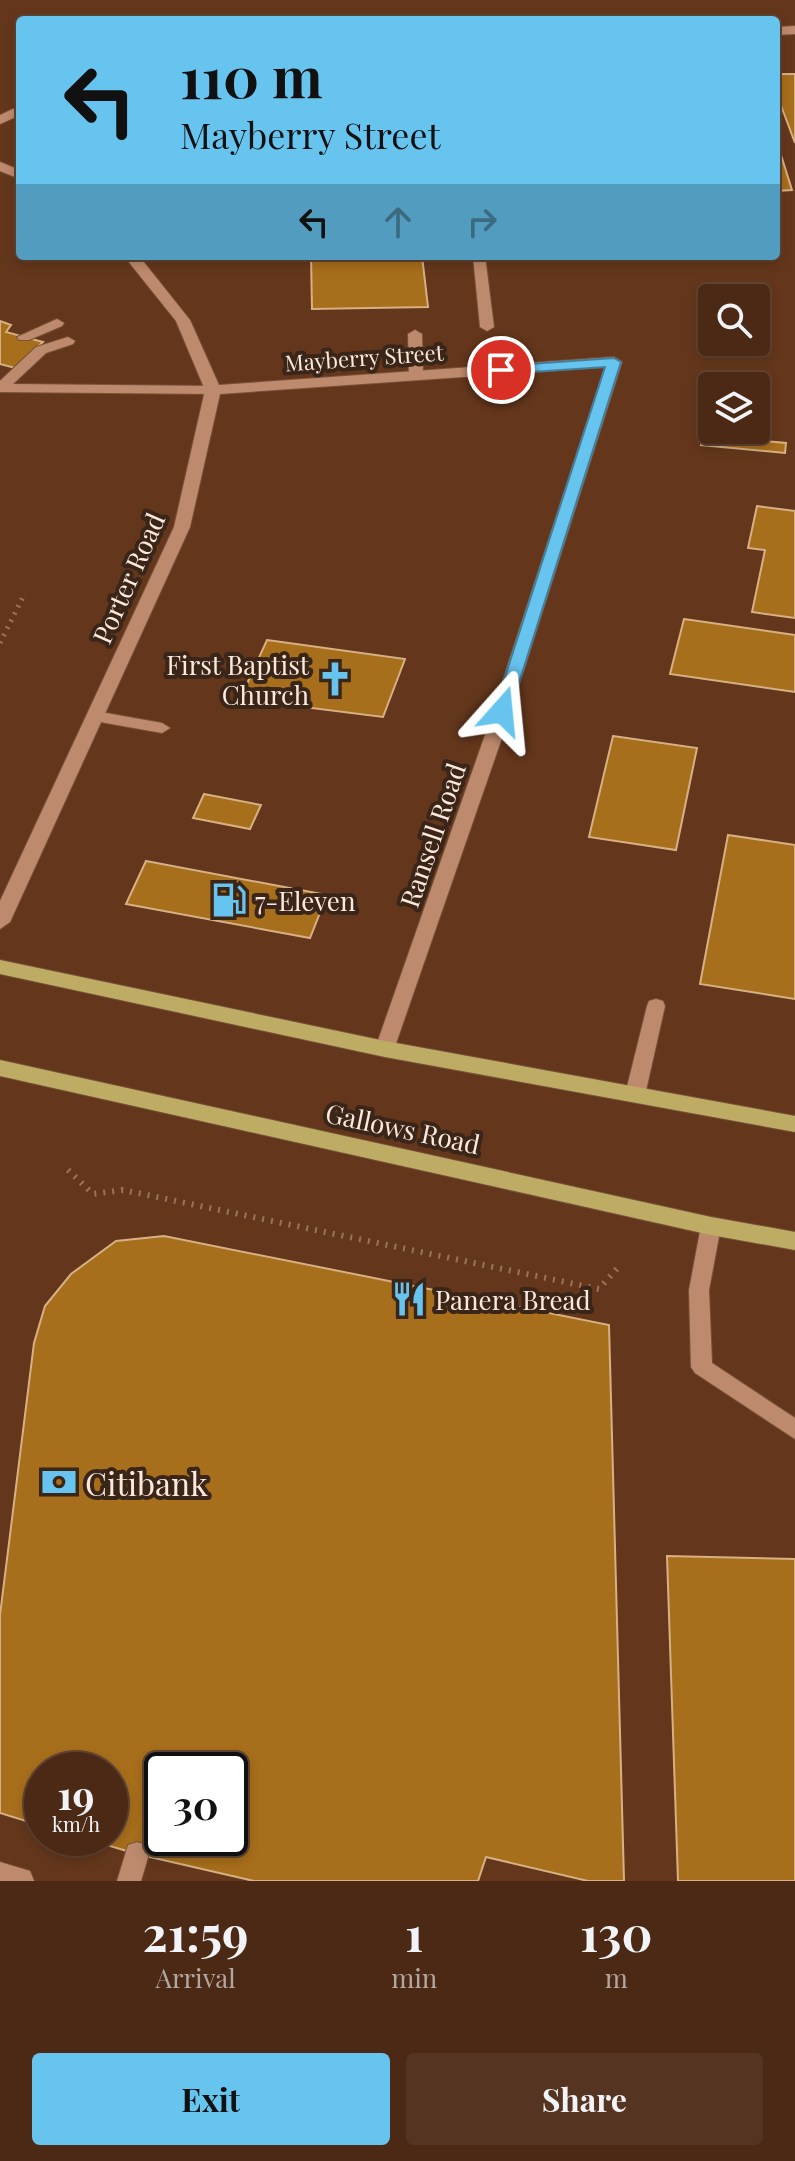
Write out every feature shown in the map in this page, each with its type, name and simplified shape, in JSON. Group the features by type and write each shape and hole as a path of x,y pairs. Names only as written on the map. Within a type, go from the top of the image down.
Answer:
{"main road":[{"path":"0,967 385,1049 795,1124"},
{"name":"Gallows Road","path":"0,1068 711,1226 795,1241"}],"street":[{"path":"134,260 183,320 213,390"},
{"name":"Mayberry Street","path":"213,390 614,362"},
{"name":"Ransell Road","path":"385,1049 494,735 614,362"},
{"name":"Porter Road","path":"0,922 182,527 213,390"},
{"path":"0,1876 20,1881"}],"lane":[{"path":"479,260 487,327"},
{"path":"24,337 57,323"},
{"path":"415,334 416,376"},
{"path":"0,388 41,350 68,341"},
{"path":"0,388 213,390"},
{"path":"95,716 162,728"},
{"path":"635,1095 656,1006"},
{"path":"711,1226 699,1290 702,1367 795,1430"},
{"path":"129,1881 137,1854"}],"path":[{"path":"0,643 25,593"},
{"path":"68,1170 93,1194 123,1190 599,1289 619,1266"}],"building":[{"path":"780,74 795,74 795,143 780,103"},
{"path":"780,152 792,190 780,191"},
{"path":"311,260 422,260 428,307 312,309"},
{"path":"0,321 11,325 6,332 43,342 15,368 0,364"},
{"path":"770,441 786,443 785,453 701,445 770,444"},
{"path":"757,506 795,511 795,618 752,612 765,550 748,548"},
{"path":"684,619 795,635 795,692 670,674"},
{"path":"267,640 405,659 383,717 240,699"},
{"path":"613,736 697,748 676,850 589,837"},
{"path":"204,794 261,805 250,829 193,818"},
{"path":"728,835 795,845 795,999 700,984"},
{"path":"146,861 327,895 310,938 126,904"},
{"path":"164,1236 609,1325 624,1881 588,1881 486,1857 478,1881 254,1881 146,1856 248,1856 248,1752 144,1752 144,1856 128,1851 128,1752 24,1752 24,1820 0,1813 0,1615 34,1343 45,1306 71,1274 116,1241"},
{"path":"667,1556 795,1559 795,1881 678,1881"}],"place":[{"name":"First Baptist Church","path":"335,679"},
{"name":"7-Eleven","path":"229,900"},
{"name":"Panera Bread","path":"409,1299"},
{"name":"Citibank","path":"59,1482"}],"route":[{"path":"501,370 614,362 502,711"}]}
